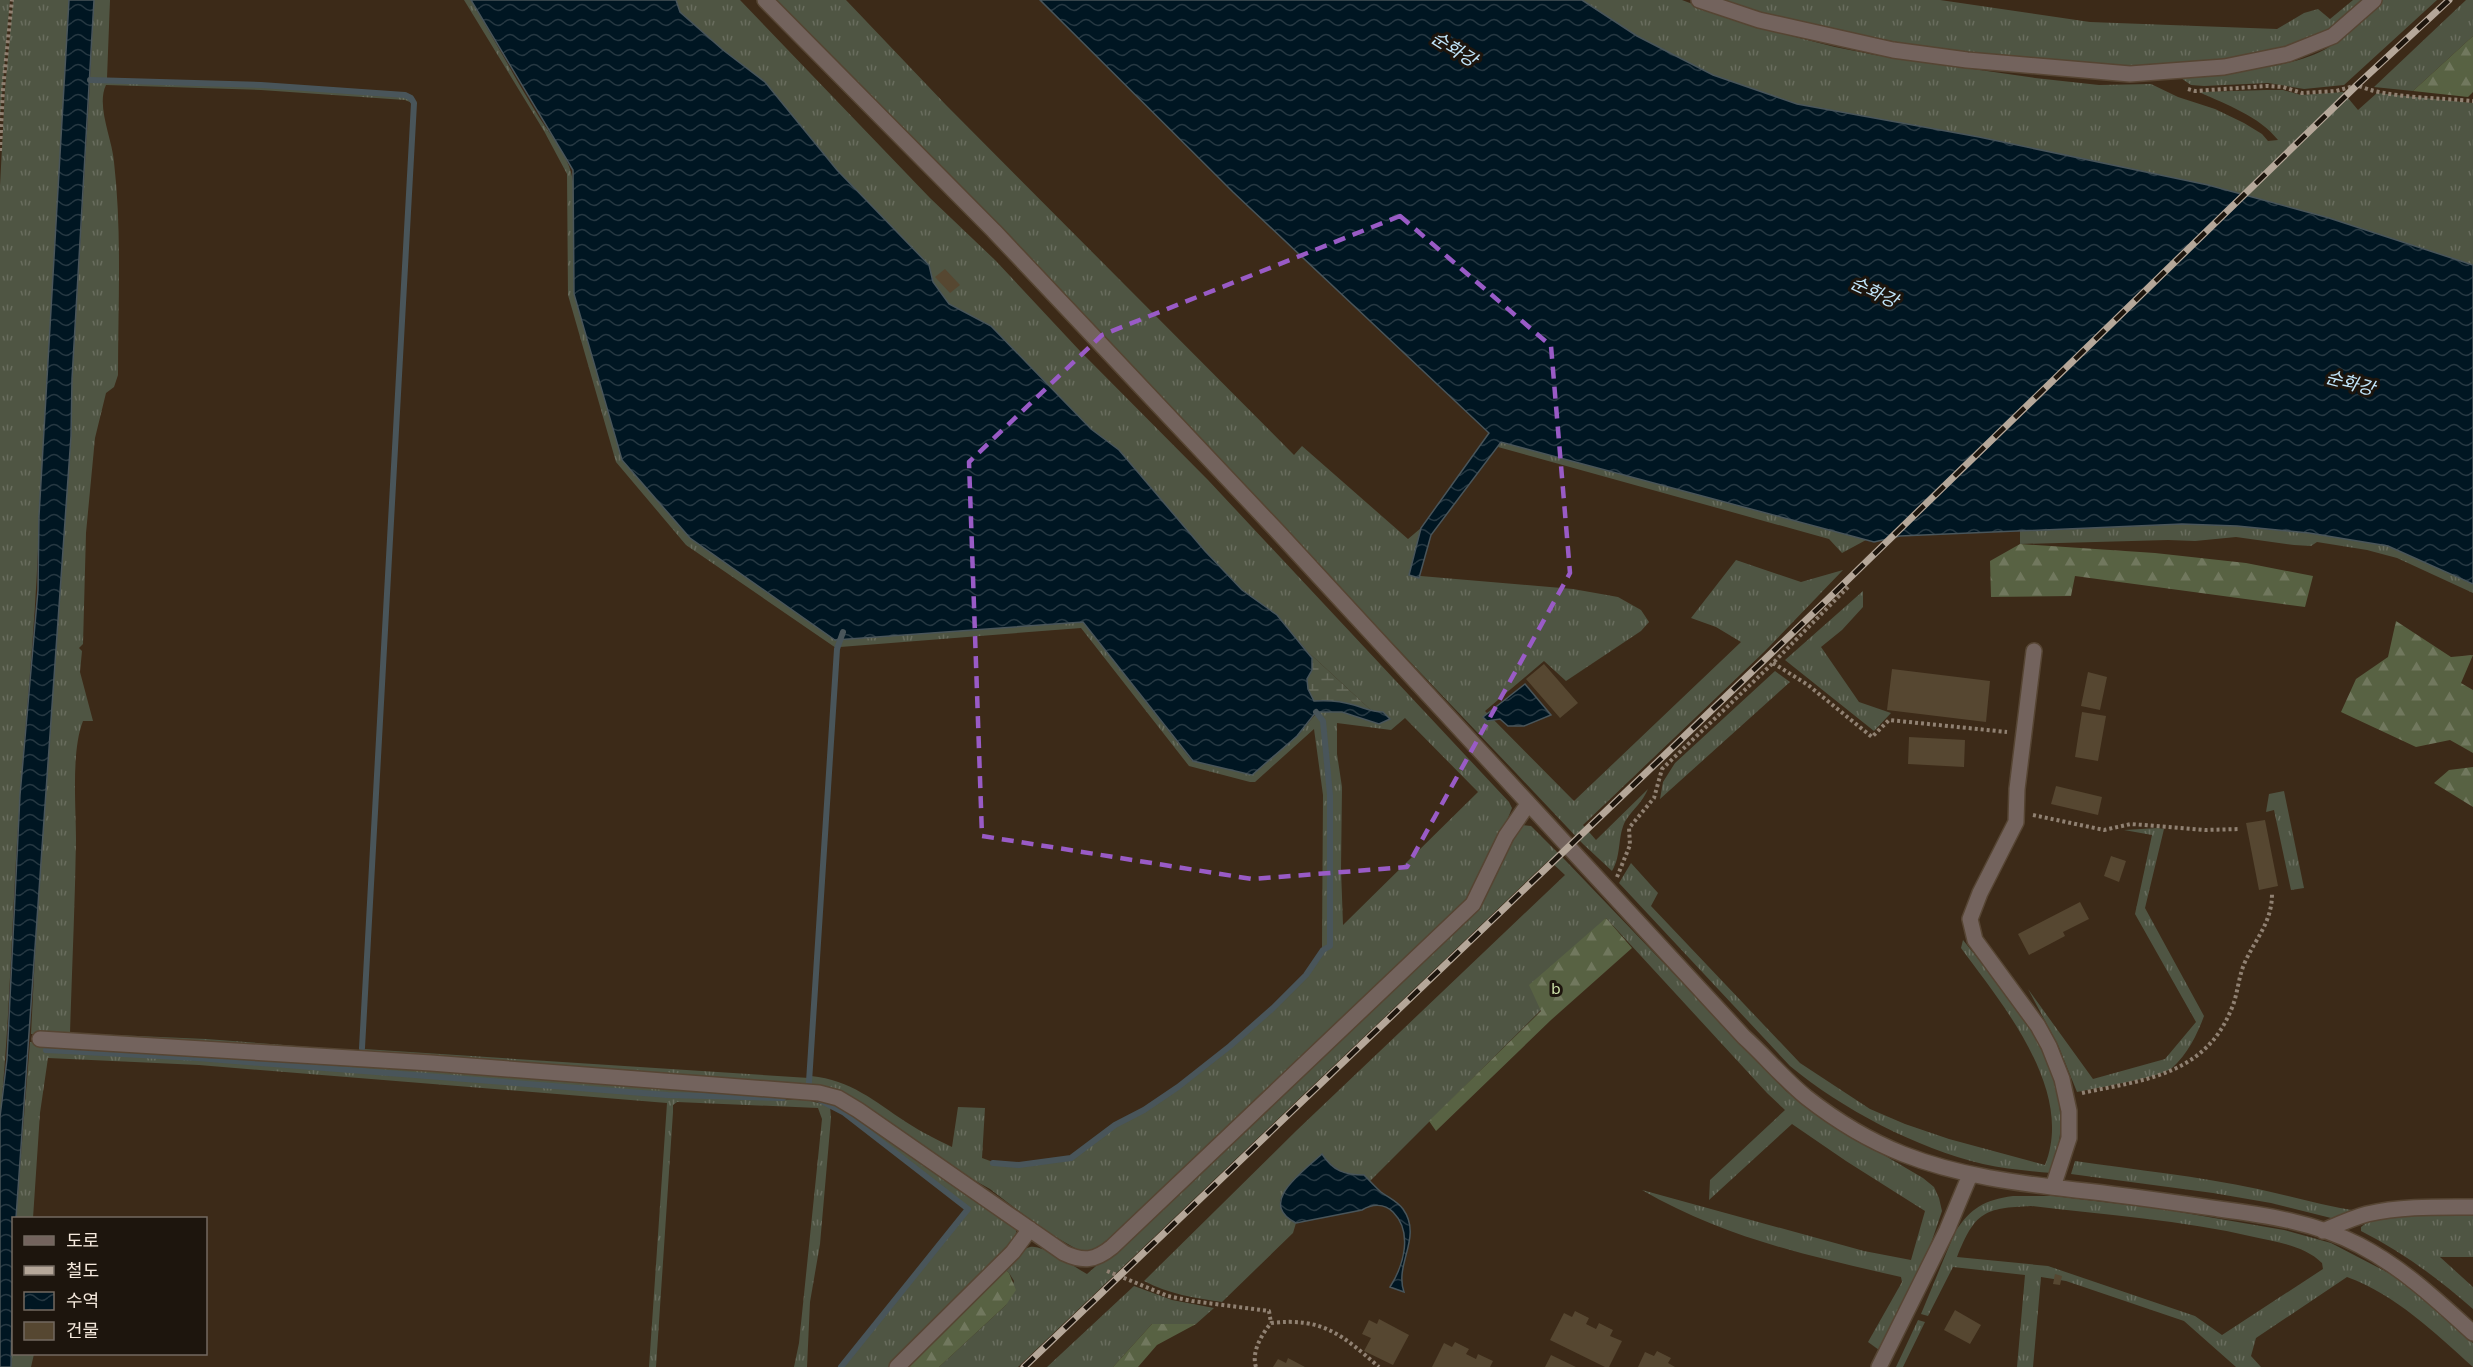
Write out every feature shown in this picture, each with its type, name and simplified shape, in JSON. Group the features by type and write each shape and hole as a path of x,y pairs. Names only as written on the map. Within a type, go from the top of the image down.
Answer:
{"street":[{"path":"765,0 994,231 1279,533 1744,1037 1806,1097 1873,1139 1903,1154 1970,1175 2011,1183 2253,1214 2323,1231 2357,1244 2410,1278 2436,1297 2473,1333"},
{"path":"1698,0 1760,20 1893,50 1967,60 2130,74 2224,67 2289,54 2332,36 2374,0"},
{"path":"2034,651 2017,789 2017,812 2013,828 1973,907 1971,931 1975,940 2024,1004 2057,1063 2067,1096 2069,1138 2053,1187"},
{"path":"40,1039 431,1063 819,1094 838,1098 1064,1253 1080,1260 1104,1254 1112,1247 1473,904 1506,836 1528,804"},
{"path":"1879,1367 1947,1230 1970,1175"},
{"path":"2323,1231 2365,1215 2381,1212 2412,1208 2473,1207"},
{"path":"897,1367 1013,1252 1030,1229"}],"path":[{"path":"0,151 3,89 12,0"},
{"path":"2185,88 2195,91 2267,86 2283,87 2302,93 2336,91 2357,85 2366,90 2473,101"},
{"path":"1609,890 1621,870 1630,845 1629,828 1654,798 1662,769 1773,663 1848,587"},
{"path":"1773,663 1808,685 1872,737 1889,720 2024,734"},
{"path":"2017,812 2104,830 2131,824 2206,830 2240,829"},
{"path":"2067,1096 2135,1082 2180,1068 2201,1053 2220,1030 2232,1010 2242,970 2271,912 2272,894"},
{"path":"1080,1260 1168,1296 1192,1302 1269,1311 1271,1323"},
{"path":"1256,1367 1254,1363 1256,1351 1262,1335 1271,1323 1286,1321 1323,1326 1339,1334 1379,1367"}],"highlighted area":[{"path":"1400,216 1551,346 1570,573 1407,867 1252,879 982,836 969,462 1102,335"}],"green space":[{"path":"0,0 10,0 0,119"},
{"path":"13,0 69,0 36,586 0,1117 0,186"},
{"path":"94,0 110,0 107,78 90,78"},
{"path":"464,0 471,0 537,114 565,157 574,188 834,640 839,639 836,648 686,545 616,462 568,295 567,174 544,131"},
{"path":"676,0 740,0 930,198 995,260 1080,351 1208,480 1509,802 1512,808 1468,900 1106,1247 1090,1252 1080,1251 1045,1231 990,1189 943,1163 853,1103 31,1034 39,878 71,436 72,379 90,82 262,87 400,95 407,97 412,103 405,100 261,90 106,85 103,93 104,112 113,153 118,215 118,375 114,387 106,393 95,438 86,533 83,644 79,648 82,651 80,672 93,721 83,721 77,748 76,864 70,1033 206,1039 362,1051 364,1049 809,1078 808,1083 811,1082 811,1076 825,1078 850,1087 917,1129 952,1147 958,1107 985,1108 982,1158 993,1162 992,1165 1019,1167 1071,1159 1116,1127 1179,1088 1274,1009 1307,976 1324,951 1331,947 1332,795 1324,720 1318,712 1342,712 1379,724 1383,712 1373,712 1307,651 1277,615 1242,590 1205,551 1119,450 1091,429 991,326 949,304 933,282 928,265 837,170 765,82 723,50 680,12","holes":["1405,718 1478,792 1343,925 1342,787 1337,754 1337,723 1391,730"]},
{"path":"774,0 846,0 946,105 1294,455 1302,446 1408,539 1421,528 1409,575 1573,589 1618,597 1641,610 1649,622 1641,631 1566,681 1544,661 1485,711 1574,801 1741,642 1716,627 1691,618 1736,560 1801,582 1843,570 1764,652 1583,825 1596,840 1648,789 1623,826 1612,871 1583,844"},
{"path":"1582,0 1682,0 1745,24 1875,55 2099,85 2151,84 2244,123 2262,134 2268,141 2278,140 2262,124 2199,92 2283,90 2301,95 2343,92 2358,110 2377,93 2473,103 2473,265 2329,218 2208,185 1979,137 1797,104 1713,75 1637,36"},
{"path":"1715,0 1940,0 2090,22 2277,29 2304,13 2318,9 2330,19 2353,0 2368,0 2338,26 2307,42 2225,62 2135,69 1934,49 1782,20"},
{"path":"2381,0 2437,0 2344,85 2304,89 2268,83 2204,86 2191,85 2178,76 2256,69 2313,55 2336,42"},
{"path":"2466,0 2473,0 2473,36 2413,91 2374,87"},
{"path":"2473,36 2473,92 2468,97 2413,91"},
{"path":"1501,442 1866,540 1842,553 1829,539 1498,447"},
{"path":"2182,524 2237,526 2309,533 2388,546 2473,584 2473,593 2397,558 2367,550 2317,542 2311,546 2294,545 2236,537 2195,541 2020,544 2020,531"},
{"path":"2020,544 2155,553 2246,563 2313,576 2305,607 2075,576 2071,596 1991,597 1990,561"},
{"path":"1863,591 1863,607 1842,630 1821,647 1859,702 1891,713 1874,731 1785,660"},
{"path":"2396,621 2451,657 2473,655 2461,683 2473,690 2473,753 2450,740 2416,747 2341,712 2356,679 2388,657"},
{"path":"1083,622 1192,761 1297,736 1315,715 1321,721 1329,795 1328,945 1322,948 1323,795 1314,729 1255,782 1250,782 1189,766 1081,628 840,647 842,639"},
{"path":"1307,651 1373,712 1339,702 1314,702 1307,684 1312,663"},
{"path":"1775,671 1790,682 1660,799 1663,782 1675,763"},
{"path":"2473,767 2473,807 2434,783 2449,770"},
{"path":"2284,791 2304,888 2291,890 2274,810 2266,812 2269,794"},
{"path":"1522,825 1531,826 1566,861 1786,1091 1826,1121 1923,1178 1934,1187 1942,1211 1924,1264 1879,1350 1868,1342 1902,1282 1901,1277 1768,1244 1705,1221 1642,1190 1864,1251 1911,1260 1925,1211 1792,1124 1709,1200 1710,1180 1785,1110 1606,918 1541,1010 1370,1181 1364,1175 1345,1175 1327,1161 1288,1188 1280,1205 1284,1214 1296,1223 1293,1233 1222,1302 1172,1292 1144,1281 1296,1131 1565,875 1549,860 1018,1367 939,1367 1006,1305 1014,1281 1002,1267 1022,1251 1030,1247 1042,1249 1087,1274 1105,1258 1476,904 1488,877"},
{"path":"2164,829 2145,908 2204,1016 2191,1044 2172,1068 2141,1079 2077,1092 2058,1045 2028,989 2093,1079 2165,1059 2196,1022 2135,914 2152,835 2124,830"},
{"path":"1631,863 1658,893 1651,906 1800,1063 1870,1109 1905,1124 1949,1139 2045,1165 2052,1136 2050,1107 2042,1078 2030,1049 2014,1021 1961,948 1963,940 2024,1019 2041,1046 2053,1075 2059,1105 2060,1138 2052,1173 1991,1166 1932,1148 1856,1112 1810,1082 1790,1066 1619,883"},
{"name":"b","path":"1606,918 1632,948 1551,1020 1436,1131 1429,1121 1541,1011 1529,985"},
{"path":"30,1042 814,1098 668,1093 197,1056 48,1048 47,1052 197,1059 668,1097 807,1100 830,1106 831,1118 820,1244 810,1302 807,1367 794,1367 799,1343 822,1119 818,1108 677,1102 673,1105 656,1367 649,1367 667,1103 199,1065 48,1058 40,1113 33,1217 16,1217"},
{"path":"819,1098 830,1099 1010,1223 1016,1230 1017,1237 1013,1243 891,1367 843,1367 970,1209 844,1111"},
{"path":"2075,1161 2235,1184 2357,1211 2335,1219 2271,1203 2213,1193 2071,1174"},
{"path":"2013,1196 2054,1196 2162,1209 2284,1230 2331,1243 2404,1281 2473,1343 2473,1367 2398,1304 2347,1277 2256,1338 2251,1356 2261,1367 2236,1367 2184,1321 2066,1281 2041,1277 2033,1367 2017,1367 2025,1275 1953,1267 1928,1316 1921,1314 1955,1232 1979,1206","holes":["2031,1206 2171,1222 2226,1231 2272,1241 2307,1252 2322,1263 2323,1269 2222,1335 2195,1316 2048,1266 1957,1257 1970,1230 1983,1215 2002,1208"]},
{"path":"2473,1210 2473,1257 2440,1257 2473,1287 2473,1309 2419,1266 2361,1231 2361,1227 2374,1217"},
{"path":"1002,1267 1009,1273 1016,1290 1006,1305 939,1367 903,1367"},
{"path":"1134,1286 1172,1300 1214,1308 1196,1324 1152,1324 1113,1367 1047,1367"},
{"path":"1918,1320 1925,1322 1903,1367 1896,1367"},
{"path":"1152,1324 1196,1324 1157,1345 1138,1367 1113,1367"},
{"path":"12,1326 12,1355 34,1355 31,1367 11,1367"}],"water":[{"path":"69,0 94,0 72,379 71,436 16,1217 12,1217 11,1367 0,1367 0,1117 7,1059 20,795 38,590 39,516"},
{"path":"471,0 676,0 680,12 723,50 765,82 837,170 929,265 933,282 949,304 991,326 1091,429 1119,450 1205,551 1242,590 1277,615 1312,658 1312,670 1307,679 1308,689 1314,701 1334,701 1383,712 1390,719 1379,724 1342,712 1316,712 1297,736 1252,775 1193,761 1083,622 835,640 690,538 622,460 574,294 573,170"},
{"name":"순화강","path":"1040,0 1582,0 1637,36 1713,75 1797,104 1979,137 2208,185 2329,218 2473,265 2473,584 2388,546 2309,533 2237,526 2182,524 1900,536 1874,542 1501,442 1431,535 1419,578 1409,575 1421,528 1489,433 1233,192"},
{"path":"1525,684 1551,715 1524,726 1508,726 1500,719 1487,721 1483,717"},
{"path":"1322,1154 1340,1171 1364,1175 1403,1209 1410,1230 1402,1271 1404,1292 1390,1287 1399,1269 1405,1239 1399,1220 1389,1209 1374,1206 1296,1223 1285,1215 1281,1206 1287,1187"}],"building":[{"path":"945,269 960,285 950,293 935,277"},
{"path":"1544,664 1578,703 1560,718 1526,679"},
{"path":"1892,669 1990,681 1986,722 1887,710"},
{"path":"2088,672 2107,677 2100,710 2081,706"},
{"path":"2082,712 2106,716 2098,761 2075,757"},
{"path":"1909,737 1965,740 1964,767 1908,764"},
{"path":"2056,786 2102,797 2098,815 2051,804"},
{"path":"2265,820 2278,886 2259,890 2246,823"},
{"path":"2111,856 2126,861 2119,882 2104,876"},
{"path":"2080,902 2089,919 2063,932 2065,936 2029,955 2018,934"},
{"path":"2055,1274 2062,1276 2060,1285 2053,1284"},
{"path":"1955,1310 1981,1325 1970,1344 1944,1330"},
{"path":"1575,1311 1589,1318 1586,1324 1596,1329 1599,1323 1613,1330 1610,1336 1622,1341 1609,1367 1550,1340 1564,1313 1572,1317"},
{"path":"1379,1319 1409,1335 1393,1365 1364,1351 1371,1338 1362,1334 1369,1320 1377,1324"},
{"path":"1455,1342 1469,1349 1466,1354 1476,1359 1478,1354 1493,1361 1490,1367 1432,1367 1444,1343 1452,1347"},
{"path":"1657,1351 1671,1358 1668,1363 1675,1367 1638,1367 1645,1352 1654,1356"},
{"path":"1551,1355 1576,1367 1545,1367"},
{"path":"1288,1358 1305,1367 1273,1367 1278,1359 1286,1363"}],"waterway":[{"path":"90,80 261,85 405,95 414,103 362,1048"},
{"path":"809,1082 837,649 843,632"},
{"path":"993,1163 1019,1165 1071,1158 1115,1125 1144,1110 1178,1087 1230,1046 1273,1008 1306,975 1323,950 1330,946 1330,795 1323,721 1316,712"},
{"path":"46,1050 197,1058 668,1095 783,1098"},
{"path":"818,1099 843,1112 968,1209 841,1367"}],"railway":[{"path":"1024,1367 1828,599 2357,85 2449,0"}]}
